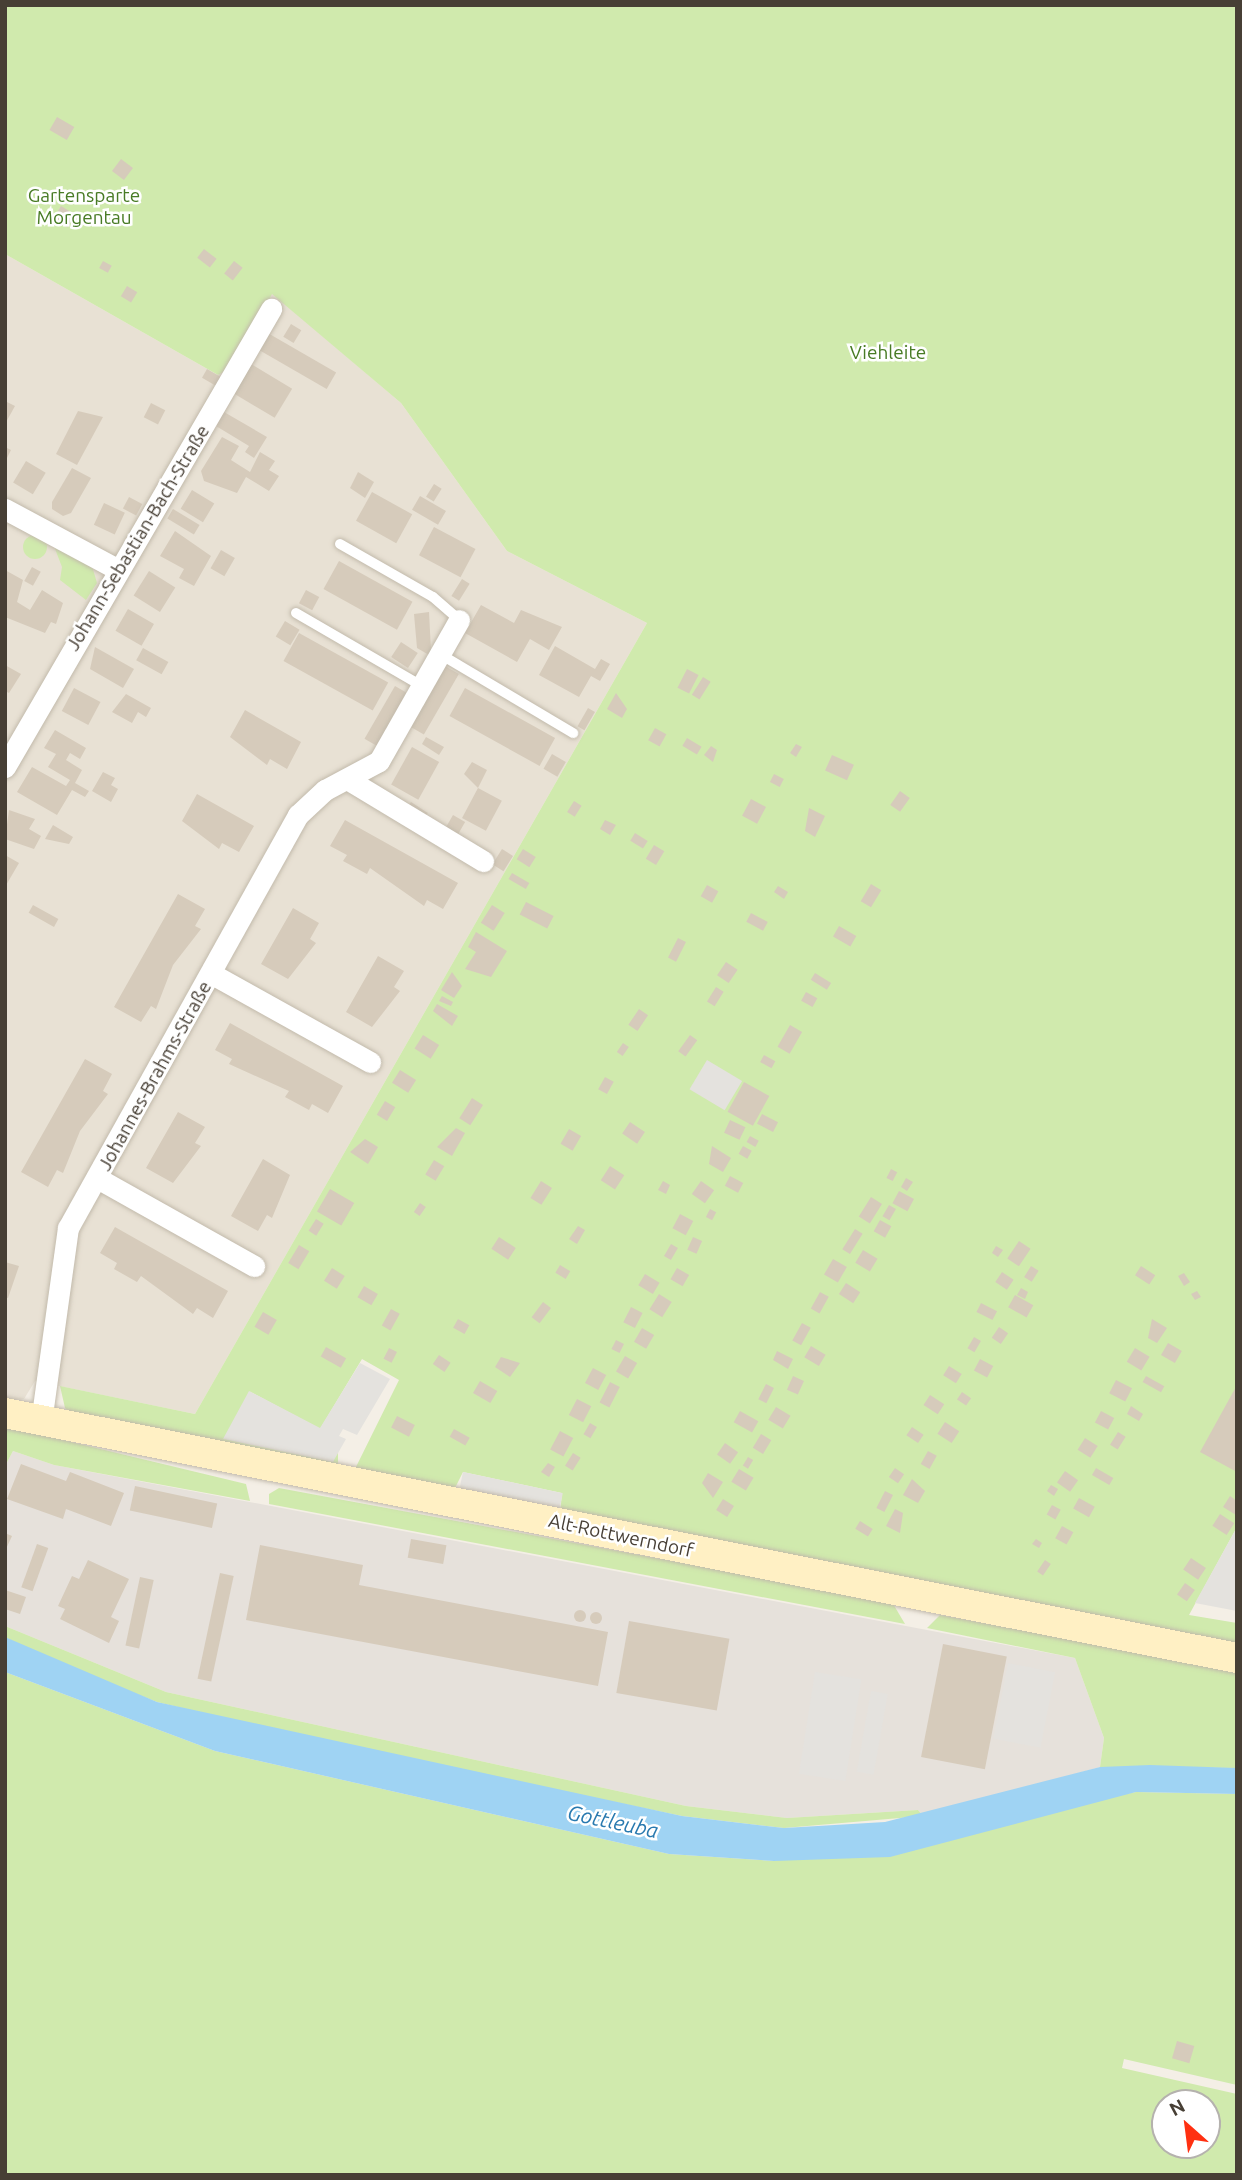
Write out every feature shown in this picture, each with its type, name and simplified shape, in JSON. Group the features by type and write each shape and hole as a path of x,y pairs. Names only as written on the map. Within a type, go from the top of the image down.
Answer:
{"main road":[{"name":"Alt-Rottwerndorf","path":"5,1413 1237,1658"}],"street":[{"name":"Johann-Sebastian-Bach-Straße","path":"5,767 117,569 271,309"},
{"path":"5,509 117,569"},
{"name":"Johannes-Brahms-Straße","path":"41,1422 63,1246 298,815 309,801 379,761 459,620"},
{"path":"348,779 483,861"},
{"name":"Johannes-Brahms-Straße","path":"212,974 370,1062"},
{"name":"Johannes-Brahms-Straße","path":"99,1178 254,1266"}],"lane":[{"name":"Johannes-Brahms-Straße","path":"340,544 433,597 459,620"},
{"path":"296,613 422,686"},
{"path":"440,654 573,733"}],"shaded area":[{"path":"5,254 218,375 232,367 272,293 401,403 507,551 647,623 195,1414 35,1381 24,1399 5,1401"},
{"path":"707,1060 742,1081 725,1110 689,1089"},
{"path":"360,1363 390,1379 357,1435 343,1429 339,1436 346,1439 333,1462 223,1439 249,1391 320,1428"},
{"path":"13,1451 54,1465 1075,1658 1104,1738 1100,1767 923,1816 918,1810 787,1818 686,1806 166,1692 5,1626 5,1466"},
{"path":"463,1472 563,1493 558,1515 458,1494"},
{"path":"1237,1527 1237,1611 1195,1603"},
{"path":"1008,1663 1055,1672 1040,1748 993,1739"},
{"path":"815,1672 861,1679 845,1781 799,1774"},
{"path":"871,1691 888,1694 874,1775 857,1772"}],"green space":[{"path":"5,5 1237,5 1237,1527 1189,1615 1237,1623 1237,1643 560,1514 562,1493 463,1472 453,1492 352,1475 399,1380 362,1359 320,1429 249,1391 338,1453 338,1464 73,1416 65,1408 60,1386 195,1414 647,623 507,551 401,403 272,294 232,367 218,375 5,254"},
{"path":"35,535 46,542 47,547 40,558 35,559 24,552 23,547 30,536"},
{"path":"52,541 92,566 97,583 86,600 60,580 62,567"},
{"path":"5,1426 246,1484 250,1501 54,1465 13,1451 5,1466"},
{"path":"279,1488 892,1602 905,1624 269,1504 269,1494"},
{"path":"940,1615 1237,1670 1237,1768 1100,1767 1104,1738 1075,1658 927,1628"},
{"path":"5,1626 166,1692 686,1806 787,1818 918,1810 923,1816 784,1828 682,1816 320,1741 157,1702 44,1658 5,1637"},
{"path":"5,1672 215,1751 669,1854 774,1861 1136,1792 1237,1794 1237,2085 1124,2059 1122,2068 1215,2089 1151,2089 1151,2159 1221,2159 1221,2090 1237,2094 1237,2175 5,2175"}],"water":[{"name":"Gottleuba","path":"5,1637 157,1702 682,1816 784,1828 885,1822 1100,1767 1150,1765 1237,1768 1237,1794 1136,1792 890,1857 774,1861 669,1854 215,1751 5,1672"}],"building":[{"path":"57,117 74,127 67,140 50,130"},
{"path":"121,159 133,168 124,180 112,171"},
{"path":"61,206 76,215 68,228 53,219"},
{"path":"204,249 217,259 210,268 197,258"},
{"path":"103,261 112,266 108,273 99,268"},
{"path":"234,261 243,268 233,280 224,274"},
{"path":"127,286 137,292 131,302 121,296"},
{"path":"291,324 301,330 294,343 283,337"},
{"path":"266,332 336,372 327,389 256,348"},
{"path":"251,364 292,389 275,418 233,393"},
{"path":"207,369 221,377 216,386 202,378"},
{"path":"5,401 15,406 5,424"},
{"path":"151,403 165,410 158,425 144,417"},
{"path":"78,411 103,417 77,465 56,454"},
{"path":"224,412 267,437 254,458 245,452 249,446 216,426"},
{"path":"222,437 239,446 231,460 250,472 260,452 275,461 269,470 279,476 269,491 246,477 237,493 204,481 201,471"},
{"path":"5,447 11,450 5,462"},
{"path":"26,461 46,473 33,494 13,482"},
{"path":"72,468 91,478 71,513 63,516 52,509 52,502"},
{"path":"358,472 374,482 365,498 350,488"},
{"path":"434,484 442,489 434,501 426,497"},
{"path":"192,490 214,503 203,522 181,509"},
{"path":"372,492 412,514 396,543 356,521"},
{"path":"420,496 446,511 438,525 412,510"},
{"path":"129,497 142,504 136,516 123,508"},
{"path":"104,503 125,513 115,534 94,525"},
{"path":"173,509 200,525 194,534 167,518"},
{"path":"434,527 475,549 460,577 419,555"},
{"path":"175,531 211,556 194,586 179,578 184,569 160,556"},
{"path":"221,550 235,558 224,576 210,568"},
{"path":"339,561 412,602 397,630 323,589"},
{"path":"32,567 41,572 33,586 24,581"},
{"path":"5,570 23,580 17,602 30,610 42,590 63,603 56,624 51,622 45,633 5,617"},
{"path":"149,571 175,587 160,612 134,596"},
{"path":"462,579 470,584 459,601 451,596"},
{"path":"306,590 319,597 312,610 299,603"},
{"path":"481,605 514,623 521,610 562,627 549,650 530,639 517,662 465,633"},
{"path":"128,609 154,624 141,646 116,631"},
{"path":"429,612 429,655 417,648 414,614"},
{"path":"285,621 300,630 290,645 276,636"},
{"path":"299,633 388,682 373,710 283,661"},
{"path":"401,642 418,653 408,668 391,657"},
{"path":"555,646 595,669 601,659 610,664 600,681 591,676 579,697 539,675"},
{"path":"95,647 134,669 123,688 90,669"},
{"path":"143,648 168,662 162,674 136,660"},
{"path":"5,665 21,674 9,693 5,691"},
{"path":"445,666 459,674 424,735 410,727"},
{"path":"687,669 699,675 689,694 677,688"},
{"path":"703,677 711,682 700,700 692,695"},
{"path":"395,686 409,694 378,747 364,739"},
{"path":"74,688 100,702 88,725 62,711"},
{"path":"465,688 555,738 540,766 449,716"},
{"path":"616,693 627,709 622,718 607,709"},
{"path":"126,694 151,708 146,717 138,712 132,723 112,712"},
{"path":"588,708 595,712 584,730 578,726"},
{"path":"245,710 301,742 287,769 270,759 267,765 230,737"},
{"path":"655,728 666,734 660,747 648,740"},
{"path":"55,730 86,748 80,759 70,753 66,760 82,770 75,783 89,791 85,797 72,790 57,815 17,792 32,767 66,786 70,780 48,767 56,754 44,748"},
{"path":"426,737 444,747 439,755 422,744"},
{"path":"687,738 702,747 697,754 682,746"},
{"path":"796,744 802,747 796,757 790,753"},
{"path":"711,746 717,750 713,762 704,755"},
{"path":"412,747 439,762 418,800 391,785"},
{"path":"552,754 566,762 557,777 544,769"},
{"path":"832,755 854,765 847,780 825,771"},
{"path":"472,762 487,770 478,788 464,774"},
{"path":"103,772 115,778 111,785 118,789 111,802 92,791"},
{"path":"774,774 784,779 780,787 770,782"},
{"path":"478,788 502,801 486,831 462,818"},
{"path":"900,791 910,798 900,812 890,805"},
{"path":"197,794 254,826 239,852 222,843 219,849 182,821"},
{"path":"751,799 766,807 757,824 742,816"},
{"path":"574,801 582,806 575,817 567,812"},
{"path":"411,802 428,813 423,820 407,809"},
{"path":"809,808 825,816 815,837 805,831"},
{"path":"9,810 35,819 29,829 41,836 34,849 5,839"},
{"path":"453,815 465,822 458,835 446,828"},
{"path":"345,820 458,883 443,909 427,900 424,906 370,868 367,874 343,861 347,855 330,846"},
{"path":"605,820 616,825 610,835 600,829"},
{"path":"53,825 73,837 69,844 45,839"},
{"path":"635,833 648,841 643,849 630,841"},
{"path":"654,845 664,851 656,865 646,859"},
{"path":"502,849 513,856 503,871 492,864"},
{"path":"523,849 536,857 529,867 517,859"},
{"path":"5,855 19,863 5,887"},
{"path":"512,873 529,883 526,889 508,879"},
{"path":"871,884 881,890 871,907 861,901"},
{"path":"707,885 718,891 712,903 701,896"},
{"path":"778,886 788,892 784,899 774,892"},
{"path":"178,894 205,909 195,926 201,929 173,965 156,1009 151,1006 141,1022 114,1007"},
{"path":"526,902 554,916 547,929 520,914"},
{"path":"33,905 58,919 54,927 29,913"},
{"path":"492,905 505,913 494,931 481,923"},
{"path":"293,908 319,923 310,939 316,943 288,979 261,964"},
{"path":"751,913 768,922 763,931 746,922"},
{"path":"839,926 856,936 850,946 833,936"},
{"path":"476,932 507,951 491,977 465,969 476,952 468,947"},
{"path":"678,938 686,942 676,962 668,958"},
{"path":"378,956 404,971 394,987 400,991 372,1027 346,1012"},
{"path":"726,962 738,970 729,983 717,975"},
{"path":"452,972 462,986 454,998 441,990"},
{"path":"815,973 831,983 827,990 811,980"},
{"path":"716,987 724,992 715,1006 707,1001"},
{"path":"806,992 817,998 813,1007 801,1001"},
{"path":"442,996 453,1002 451,1006 439,1001"},
{"path":"437,1004 458,1016 452,1026 433,1011"},
{"path":"639,1009 648,1015 637,1031 628,1025"},
{"path":"230,1023 343,1086 328,1113 312,1104 309,1110 285,1097 289,1091 229,1064 232,1059 215,1050"},
{"path":"790,1025 802,1032 790,1054 778,1047"},
{"path":"423,1035 439,1045 431,1059 415,1049"},
{"path":"690,1035 697,1040 686,1056 678,1051"},
{"path":"623,1043 629,1047 623,1056 617,1052"},
{"path":"764,1055 775,1061 771,1068 760,1062"},
{"path":"85,1059 112,1074 103,1091 108,1094 80,1131 63,1173 57,1170 48,1187 21,1172"},
{"path":"400,1070 416,1080 408,1093 392,1083"},
{"path":"605,1077 614,1082 607,1094 598,1089"},
{"path":"744,1082 769,1096 753,1126 728,1112"},
{"path":"472,1098 483,1105 470,1125 459,1118"},
{"path":"385,1101 395,1107 387,1121 377,1115"},
{"path":"178,1112 205,1127 195,1143 201,1146 173,1183 146,1168"},
{"path":"762,1114 778,1122 773,1132 757,1124"},
{"path":"730,1120 745,1127 739,1140 724,1133"},
{"path":"630,1122 645,1132 637,1144 622,1134"},
{"path":"456,1128 465,1133 452,1156 437,1147"},
{"path":"569,1129 581,1136 573,1151 560,1144"},
{"path":"750,1136 759,1141 755,1147 747,1142"},
{"path":"365,1139 378,1147 368,1164 350,1152"},
{"path":"712,1146 731,1158 723,1172 709,1164"},
{"path":"743,1146 752,1151 747,1159 739,1154"},
{"path":"263,1159 290,1175 272,1218 267,1215 258,1231 231,1216"},
{"path":"434,1160 444,1166 436,1181 425,1175"},
{"path":"610,1166 624,1175 615,1190 601,1180"},
{"path":"891,1169 897,1172 893,1181 886,1178"},
{"path":"730,1176 743,1183 738,1193 725,1186"},
{"path":"906,1178 913,1182 907,1191 901,1187"},
{"path":"541,1181 552,1188 541,1205 530,1198"},
{"path":"663,1181 670,1185 666,1194 658,1190"},
{"path":"701,1181 714,1190 705,1203 692,1194"},
{"path":"330,1189 354,1203 341,1226 317,1212"},
{"path":"899,1191 914,1199 907,1211 892,1203"},
{"path":"871,1197 882,1204 870,1223 859,1217"},
{"path":"420,1203 426,1207 420,1216 414,1212"},
{"path":"889,1205 896,1209 889,1220 882,1216"},
{"path":"710,1209 716,1212 712,1220 706,1217"},
{"path":"680,1214 693,1221 686,1235 672,1228"},
{"path":"316,1219 324,1224 316,1236 309,1231"},
{"path":"880,1220 891,1226 885,1238 874,1231"},
{"path":"578,1226 585,1230 577,1244 569,1239"},
{"path":"115,1227 228,1291 213,1318 197,1308 193,1314 141,1276 137,1282 114,1269 117,1263 100,1253"},
{"path":"855,1229 863,1234 850,1254 842,1249"},
{"path":"499,1237 516,1248 508,1260 491,1249"},
{"path":"693,1237 702,1241 696,1254 687,1250"},
{"path":"1019,1241 1031,1249 1019,1266 1007,1258"},
{"path":"671,1244 678,1248 671,1260 664,1256"},
{"path":"299,1245 309,1251 298,1269 288,1263"},
{"path":"996,1246 1003,1250 998,1257 992,1253"},
{"path":"863,1250 878,1259 870,1272 855,1263"},
{"path":"833,1259 847,1267 838,1283 824,1275"},
{"path":"5,1262 19,1266 8,1298 5,1297"},
{"path":"560,1265 570,1271 566,1279 555,1273"},
{"path":"1031,1266 1039,1271 1032,1282 1024,1277"},
{"path":"1141,1266 1155,1275 1149,1284 1135,1275"},
{"path":"332,1268 345,1276 337,1289 324,1281"},
{"path":"677,1268 689,1275 683,1286 670,1279"},
{"path":"1002,1272 1014,1280 1007,1290 995,1282"},
{"path":"1184,1273 1190,1282 1184,1286 1178,1276"},
{"path":"645,1274 660,1283 653,1294 638,1285"},
{"path":"846,1283 860,1292 853,1303 839,1294"},
{"path":"364,1286 378,1294 371,1305 358,1297"},
{"path":"1021,1288 1028,1292 1025,1299 1017,1295"},
{"path":"1197,1291 1201,1297 1195,1300 1191,1294"},
{"path":"820,1292 829,1297 820,1313 811,1309"},
{"path":"659,1294 672,1302 662,1317 649,1309"},
{"path":"1015,1295 1033,1305 1027,1317 1008,1307"},
{"path":"543,1302 551,1308 540,1323 532,1317"},
{"path":"981,1303 997,1311 992,1320 976,1312"},
{"path":"631,1307 643,1313 635,1328 623,1322"},
{"path":"391,1309 400,1314 391,1330 382,1326"},
{"path":"263,1312 277,1320 268,1335 254,1327"},
{"path":"458,1319 469,1325 465,1334 453,1328"},
{"path":"1152,1319 1167,1328 1157,1343 1148,1338"},
{"path":"802,1323 811,1328 801,1345 792,1340"},
{"path":"999,1327 1008,1333 1001,1344 992,1338"},
{"path":"642,1328 654,1335 646,1349 634,1342"},
{"path":"974,1337 981,1341 974,1352 968,1348"},
{"path":"616,1340 624,1344 619,1353 611,1349"},
{"path":"1168,1343 1182,1351 1175,1363 1161,1355"},
{"path":"811,1346 826,1355 819,1366 804,1357"},
{"path":"326,1347 346,1358 341,1368 321,1357"},
{"path":"389,1348 397,1352 392,1363 384,1359"},
{"path":"1135,1348 1150,1357 1141,1370 1127,1362"},
{"path":"777,1351 793,1359 788,1369 773,1360"},
{"path":"439,1355 451,1363 444,1372 433,1364"},
{"path":"625,1356 637,1363 628,1379 616,1372"},
{"path":"501,1357 520,1363 510,1377 495,1367"},
{"path":"980,1359 993,1366 987,1378 974,1370"},
{"path":"949,1366 962,1374 956,1383 943,1375"},
{"path":"593,1368 606,1375 598,1390 585,1383"},
{"path":"793,1376 804,1381 798,1395 787,1390"},
{"path":"1146,1376 1164,1386 1161,1392 1143,1382"},
{"path":"1116,1380 1132,1388 1125,1402 1109,1393"},
{"path":"480,1381 497,1391 490,1403 473,1393"},
{"path":"610,1382 620,1387 609,1407 600,1402"},
{"path":"766,1384 774,1388 766,1403 758,1399"},
{"path":"1237,1385 1237,1472 1200,1452"},
{"path":"962,1392 971,1398 966,1406 957,1399"},
{"path":"930,1395 944,1404 938,1414 923,1405"},
{"path":"577,1399 591,1406 583,1422 569,1415"},
{"path":"1131,1406 1143,1414 1139,1421 1127,1414"},
{"path":"776,1407 791,1416 783,1429 768,1420"},
{"path":"740,1411 758,1421 752,1433 734,1422"},
{"path":"1101,1411 1114,1418 1108,1430 1095,1422"},
{"path":"397,1416 415,1425 409,1437 391,1428"},
{"path":"945,1422 959,1431 952,1443 937,1434"},
{"path":"590,1423 597,1427 590,1438 584,1434"},
{"path":"912,1427 924,1435 918,1443 906,1435"},
{"path":"454,1429 470,1438 465,1446 450,1437"},
{"path":"560,1431 573,1438 563,1457 550,1450"},
{"path":"1118,1432 1126,1437 1118,1449 1110,1445"},
{"path":"761,1434 771,1440 763,1454 753,1448"},
{"path":"1085,1438 1098,1446 1090,1458 1078,1450"},
{"path":"725,1443 738,1452 730,1464 717,1454"},
{"path":"928,1451 937,1456 929,1469 921,1464"},
{"path":"573,1453 581,1458 573,1470 565,1466"},
{"path":"748,1457 753,1460 748,1469 743,1466"},
{"path":"548,1463 555,1467 549,1477 541,1472"},
{"path":"21,1464 66,1481 70,1472 124,1493 111,1526 66,1509 63,1519 7,1499"},
{"path":"895,1468 904,1474 898,1483 889,1477"},
{"path":"1096,1468 1113,1478 1109,1485 1092,1475"},
{"path":"739,1469 754,1478 746,1491 731,1482"},
{"path":"1065,1471 1078,1480 1070,1492 1057,1482"},
{"path":"708,1473 723,1482 713,1498 702,1483"},
{"path":"912,1479 925,1491 918,1503 903,1495"},
{"path":"1051,1485 1058,1489 1054,1496 1047,1491"},
{"path":"135,1486 217,1503 212,1528 130,1510"},
{"path":"885,1491 893,1495 884,1512 876,1508"},
{"path":"1230,1496 1237,1501 1236,1515 1223,1507"},
{"path":"1079,1498 1095,1507 1089,1517 1073,1508"},
{"path":"723,1499 734,1506 727,1517 716,1510"},
{"path":"1052,1505 1061,1510 1055,1519 1047,1515"},
{"path":"895,1509 903,1513 900,1533 886,1526"},
{"path":"1220,1514 1234,1523 1227,1535 1212,1526"},
{"path":"860,1521 873,1529 868,1537 855,1529"},
{"path":"1062,1526 1073,1532 1067,1545 1055,1538"},
{"path":"5,1533 12,1536 5,1551"},
{"path":"411,1539 446,1545 443,1564 408,1558"},
{"path":"1036,1539 1042,1543 1039,1548 1032,1544"},
{"path":"37,1544 48,1548 33,1591 21,1587"},
{"path":"260,1545 363,1565 359,1585 608,1632 598,1686 246,1620"},
{"path":"1191,1558 1206,1568 1198,1580 1183,1570"},
{"path":"88,1560 129,1579 111,1617 119,1621 109,1643 60,1619 65,1609 58,1606 72,1576 79,1579"},
{"path":"1045,1560 1051,1564 1043,1576 1037,1572"},
{"path":"220,1573 234,1576 211,1682 198,1679"},
{"path":"140,1577 154,1580 139,1648 125,1645"},
{"path":"1185,1583 1195,1590 1187,1601 1177,1594"},
{"path":"5,1590 26,1597 20,1614 5,1609"},
{"path":"575,1611 585,1611 585,1621 575,1621"},
{"path":"591,1613 601,1613 601,1623 591,1623"},
{"path":"629,1621 729,1639 717,1711 616,1693"},
{"path":"943,1644 1007,1656 985,1769 921,1757"},
{"path":"1177,2041 1194,2046 1189,2063 1172,2058"}],"park label":[{"name":"Gartensparte Morgentau","path":"84,207"},
{"name":"Viehleite","path":"888,353"}]}
